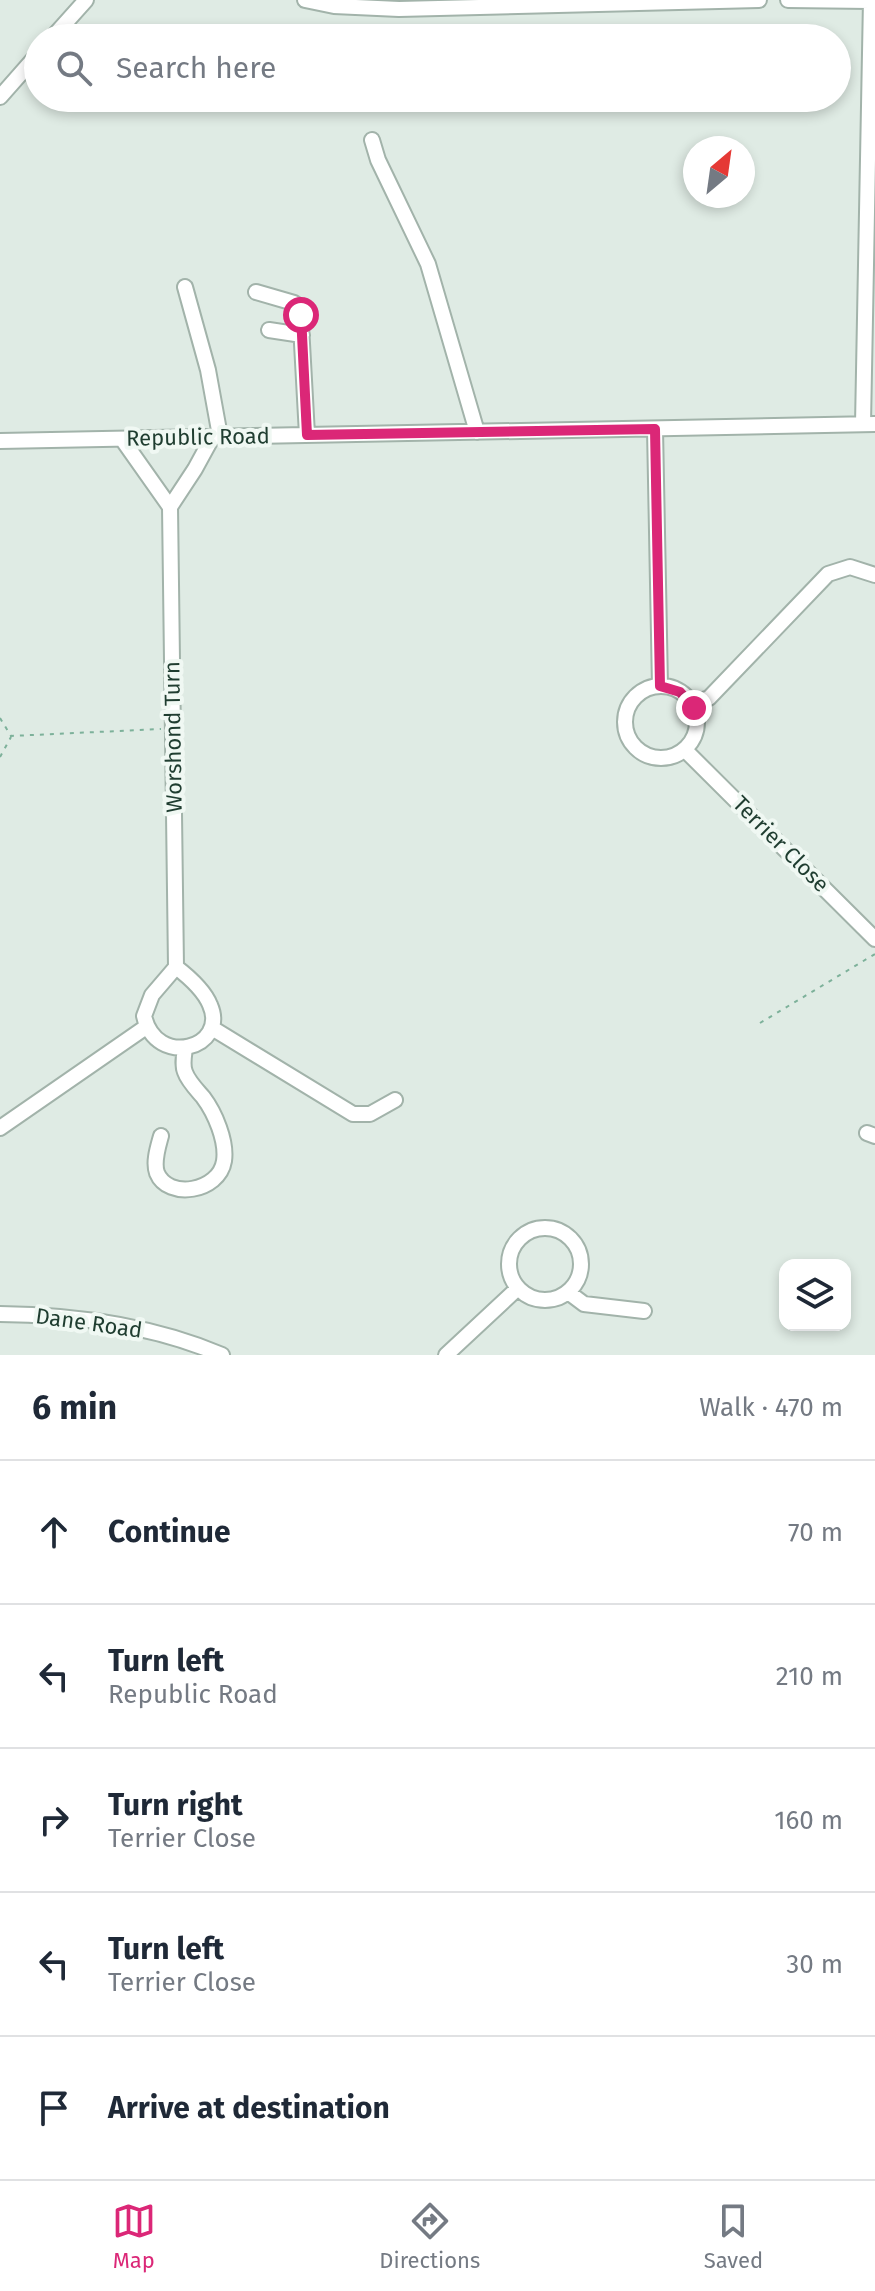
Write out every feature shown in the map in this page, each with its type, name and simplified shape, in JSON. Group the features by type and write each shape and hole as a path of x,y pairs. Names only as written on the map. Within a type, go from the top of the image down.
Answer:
{"street":[{"path":"65,24 86,0"},
{"path":"305,0 399,9 759,0"},
{"path":"788,0 870,1 869,424"},
{"path":"0,97 24,70"},
{"path":"372,140 378,160 428,264 477,432"},
{"path":"122,439 170,507 216,436 208,370 185,287"},
{"path":"256,292 300,307 307,435"},
{"path":"269,330 302,335"},
{"name":"Republic Road","path":"0,441 869,424"},
{"path":"655,429 660,686"},
{"name":"Worshond Turn","path":"170,507 176,967"},
{"path":"692,704 709,698 828,574 850,567 875,575"},
{"path":"660,686 677,690 692,704 697,716 693,740 685,750 668,758 652,758 635,748 627,735 625,716 631,702 645,690 660,686"},
{"name":"Terrier Close","path":"685,750 875,939"},
{"path":"176,967 198,988 214,1015 212,1028 200,1042 185,1048 162,1044 146,1027 144,1016 147,1005 176,967"},
{"path":"0,1128 146,1027"},
{"path":"212,1028 353,1114 370,1114 395,1100"},
{"path":"161,1136 156,1169 163,1180 176,1186 199,1189 215,1179 224,1159 219,1130 206,1102 185,1072 185,1048"},
{"path":"545,1228 564,1233 578,1249 581,1269 568,1292 556,1299 546,1300 535,1299 518,1288 509,1269 512,1249 525,1234 545,1228"},
{"path":"446,1355 518,1288"},
{"path":"568,1292 584,1304 644,1311"},
{"name":"Dane Road","path":"0,1314 107,1322 164,1334 222,1355"}],"path":[{"path":"0,718 11,736"},
{"path":"11,736 172,728"},
{"path":"0,757 11,736"},
{"path":"760,1023 875,954"}],"route":[{"path":"301,315 307,435 655,429 660,686 680,692 694,708"}]}
